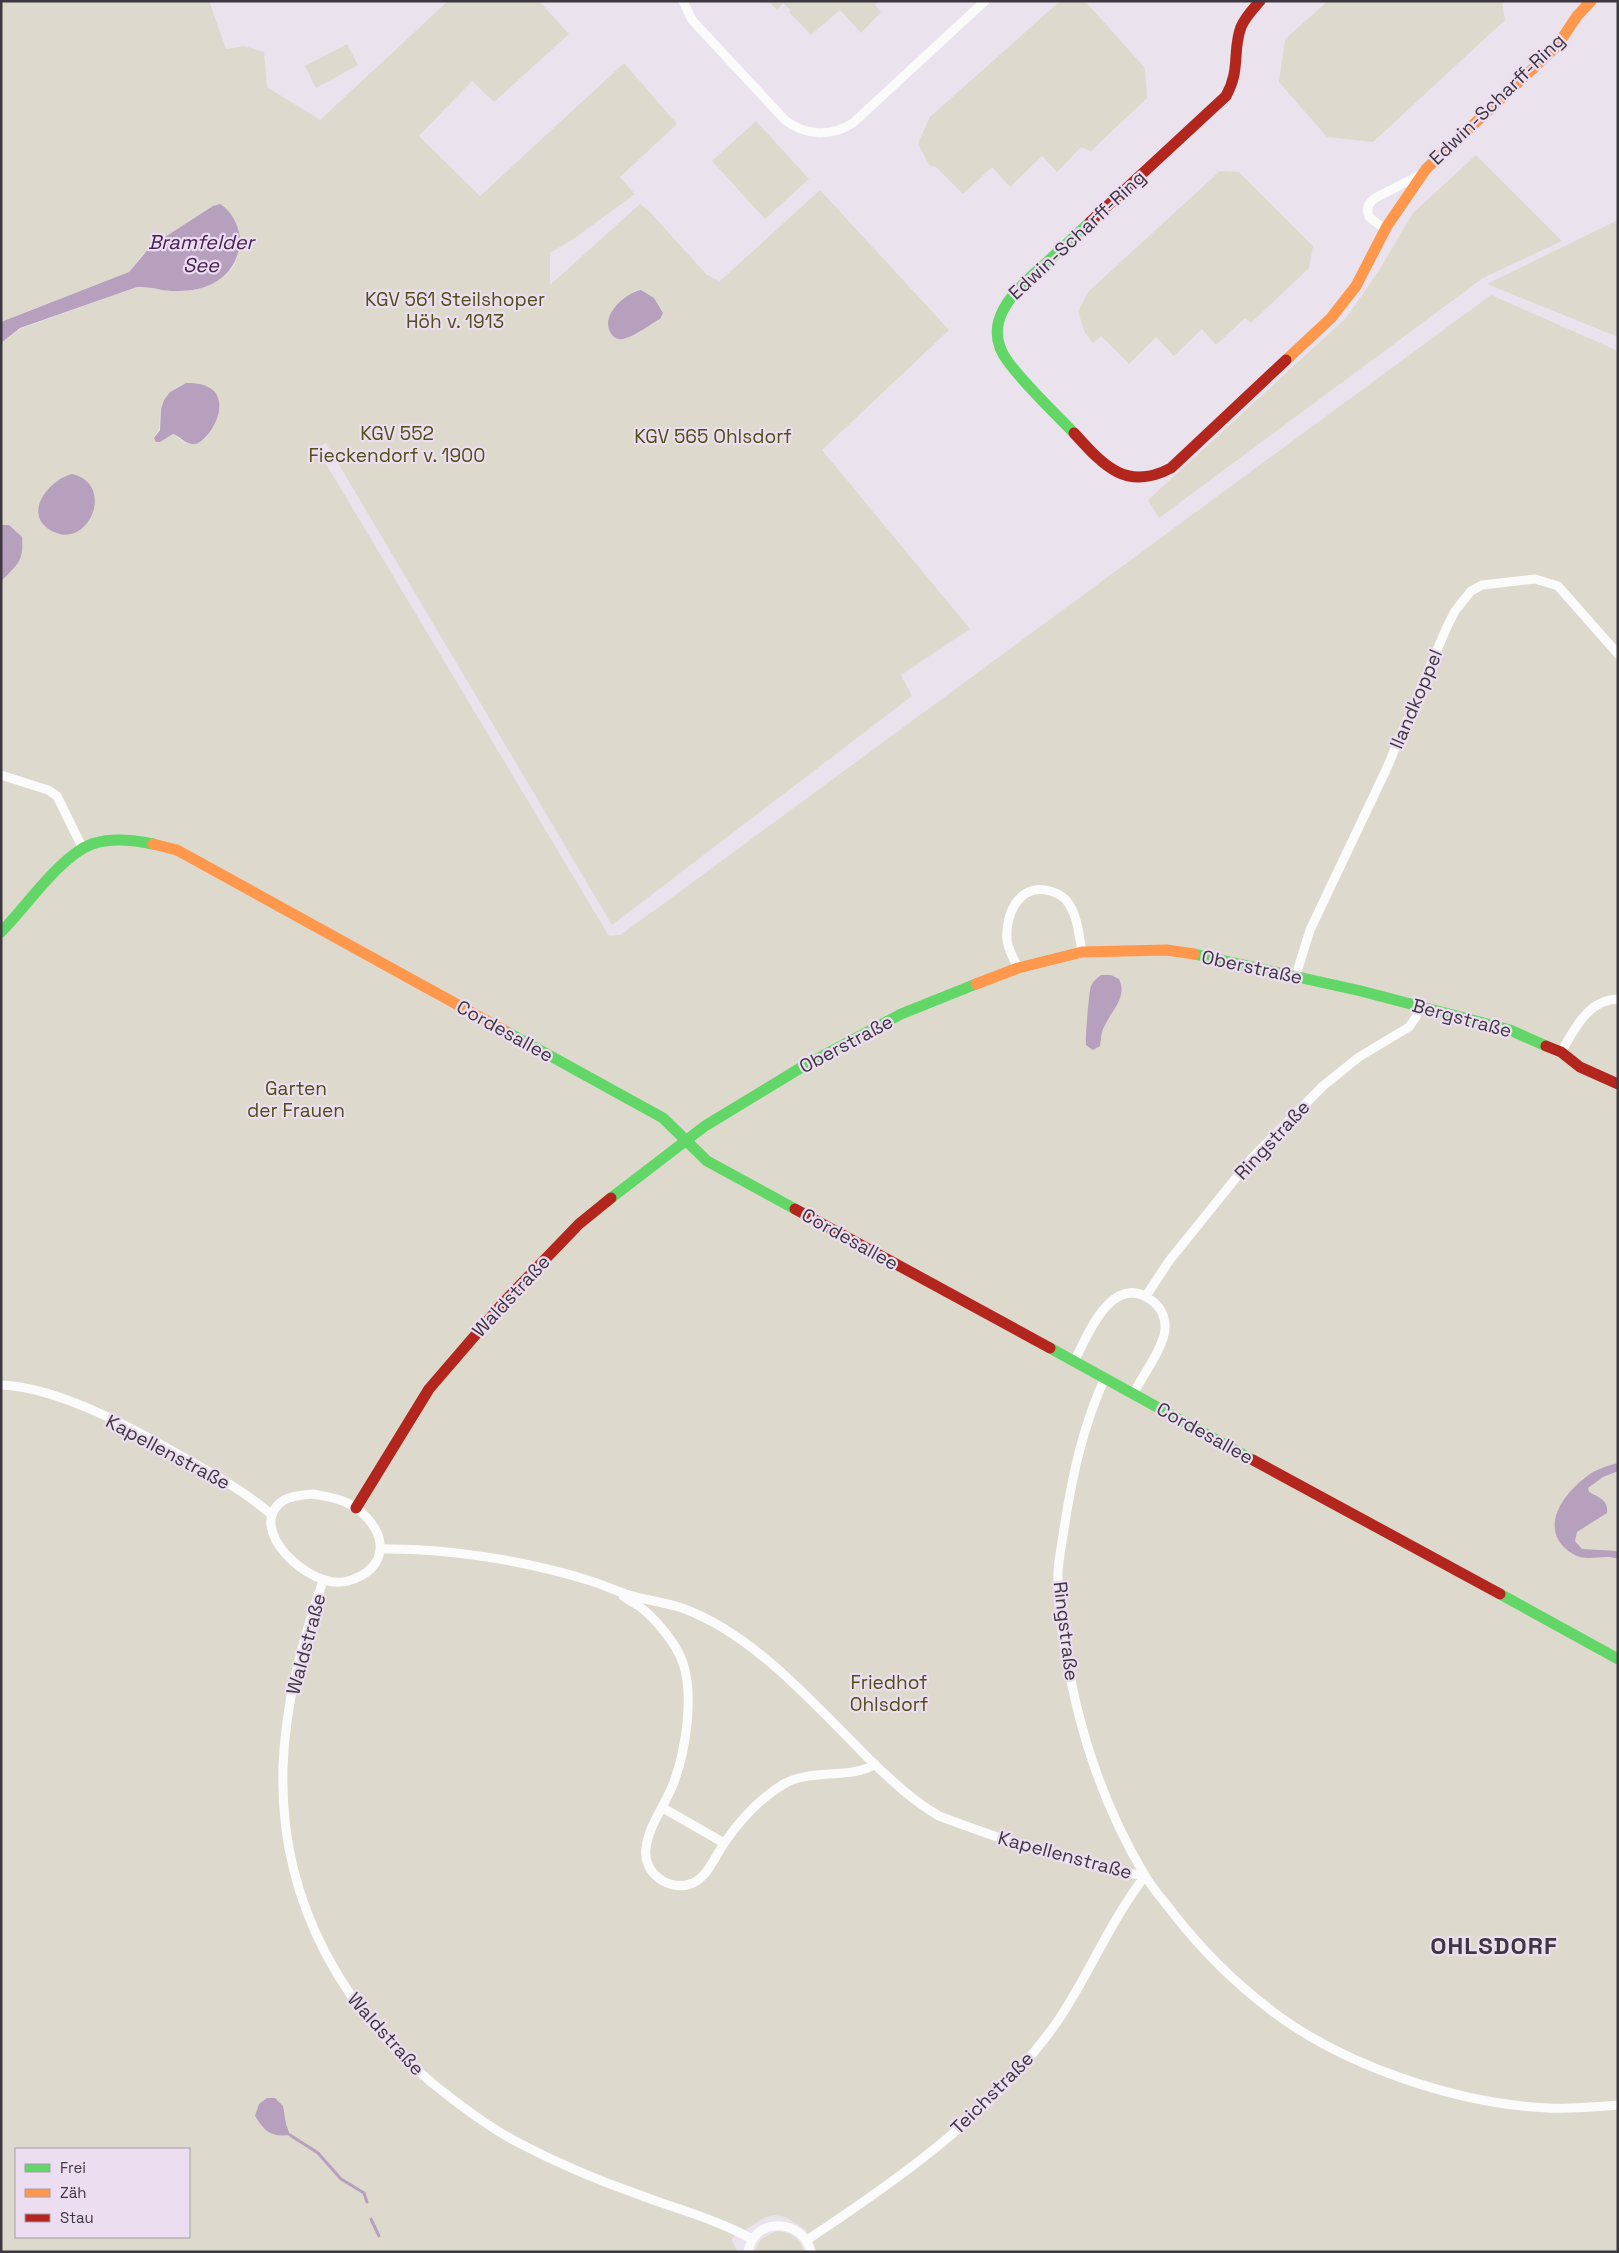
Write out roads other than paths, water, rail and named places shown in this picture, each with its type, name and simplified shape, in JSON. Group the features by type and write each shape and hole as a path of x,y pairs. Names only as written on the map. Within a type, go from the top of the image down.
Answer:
{"street":[{"path":"683,1 689,15 696,24 785,120 803,131 824,134 839,130 853,123 985,1"},
{"name":"Edwin-Scharff-Ring","path":"1260,1 1245,16 1239,29 1235,74 1226,96 1008,300 1000,315 999,342 1005,357 1104,465 1128,477 1139,478 1156,475 1175,464 1322,328 1356,286 1386,230 1422,174 1558,46 1577,16 1591,1"},
{"name":"Edwin-Scharff-Ring","path":"1386,230 1369,217 1367,210 1369,203 1375,198 1422,174"},
{"name":"Ilandkoppel","path":"1296,976 1310,930 1386,770 1446,630 1456,611 1472,591 1482,585 1535,579 1558,586 1618,654"},
{"path":"1,775 48,790 56,796 83,849 64,864 1,932"},
{"name":"Cordesallee","path":"83,849 113,841 132,840 152,842 176,850 663,1118 707,1161 1618,1659"},
{"path":"1018,968 1007,941 1007,923 1012,908 1019,898 1031,891 1043,889 1058,893 1069,903 1077,925 1082,952"},
{"name":"Oberstraße","path":"685,1140 802,1067 865,1035 901,1014 1018,968 1082,952 1167,950 1361,991"},
{"name":"Bergstraße","path":"1361,991 1510,1030 1561,1052 1580,1067 1602,1079 1618,1084"},
{"path":"1561,1052 1580,1021 1594,1005 1604,1000 1618,999"},
{"name":"Ringstraße","path":"1146,1296 1168,1261 1250,1160 1323,1086 1359,1056 1409,1027 1419,1007"},
{"name":"Waldstraße","path":"356,1508 429,1389 485,1323 579,1224 685,1140"},
{"path":"1074,1362 1102,1310 1110,1301 1121,1294 1134,1293 1146,1296 1157,1304 1164,1316 1165,1329 1162,1342 1133,1394"},
{"name":"Ringstraße","path":"1105,1378 1093,1403 1082,1440 1068,1505 1058,1568 1058,1587 1068,1669 1086,1743 1110,1807 1144,1876"},
{"name":"Kapellenstraße","path":"1,1385 24,1388 74,1404 146,1435 239,1490 272,1515"},
{"path":"272,1515 284,1500 294,1496 313,1494 335,1498 356,1508 372,1524 380,1538 382,1549"},
{"name":"Waldstraße","path":"272,1515 274,1533 285,1553 303,1570 323,1581 338,1583 356,1579 372,1568 382,1549"},
{"name":"Kapellenstraße","path":"382,1549 413,1548 477,1556 591,1581 615,1590 683,1608 720,1627 752,1648 780,1671 875,1764 923,1807 940,1816 1052,1854 1110,1870 1144,1876 1186,1929 1214,1960 1271,2011 1295,2027 1337,2050 1433,2089 1503,2103 1546,2108 1580,2109 1618,2105"},
{"name":"Waldstraße","path":"323,1581 304,1637 292,1686 283,1769 286,1824 306,1913 321,1948 354,2001 390,2043 425,2078 461,2106 516,2142 605,2182 712,2220 752,2239"},
{"name":"Kapellenstraße","path":"615,1590 640,1607 667,1635 683,1662 687,1686 684,1745 674,1782 650,1832 645,1853 650,1870 662,1881 680,1886 700,1878 740,1822 764,1798 786,1783 832,1772 867,1770 875,1764"},
{"path":"663,1808 724,1843"},
{"name":"Teichstraße","path":"807,2240 864,2202 940,2145 1009,2082 1057,2021 1085,1977 1127,1898 1144,1876"},
{"path":"748,2252 752,2239 763,2229 781,2225 796,2229 807,2240 811,2252"}],"water":[{"name":"Bramfelder See","path":"220,204 228,210 234,219 240,240 238,252 229,271 212,284 202,288 174,291 137,287 20,328 1,343 1,322 129,272 151,246 213,206"},
{"path":"641,290 654,298 663,313 660,319 631,336 619,339 612,335 609,328 608,321 611,314 621,301"},
{"path":"186,383 204,385 215,392 219,402 214,424 201,441 194,444 188,443 173,434 160,442 156,442 154,438 160,430 161,409 164,400 170,392"},
{"path":"72,474 86,480 93,490 95,502 92,514 86,525 76,532 64,535 50,530 42,523 39,515 39,506 42,497 55,482"},
{"path":"1,525 9,525 22,537 22,551 19,562 1,581"},
{"path":"1101,975 1111,975 1119,979 1121,992 1120,998 1103,1029 1100,1046 1093,1050 1086,1045 1088,1005 1091,986"},
{"path":"1618,1463 1618,1471 1603,1477 1588,1488 1589,1492 1605,1502 1607,1513 1577,1532 1575,1541 1582,1549 1618,1551 1618,1559 1612,1557 1579,1557 1562,1544 1556,1534 1555,1522 1558,1511 1573,1489 1593,1472"},
{"path":"267,2098 275,2098 283,2106 290,2135 273,2134 265,2130 255,2116 259,2104"}],"waterway":[{"path":"290,2135 318,2153 341,2179 364,2193 367,2202"},
{"path":"371,2219 379,2236"}],"district":[{"name":"OHLSDORF","path":"1494,1945"}],"park label":[{"name":"KGV 561 Steilshoper Höh v. 1913","path":"455,310"},
{"name":"KGV 565 Ohlsdorf","path":"713,436"},
{"name":"KGV 552 Fieckendorf v. 1900","path":"397,444"},
{"name":"Garten der Frauen","path":"296,1099"},
{"name":"Friedhof Ohlsdorf","path":"889,1693"}]}
